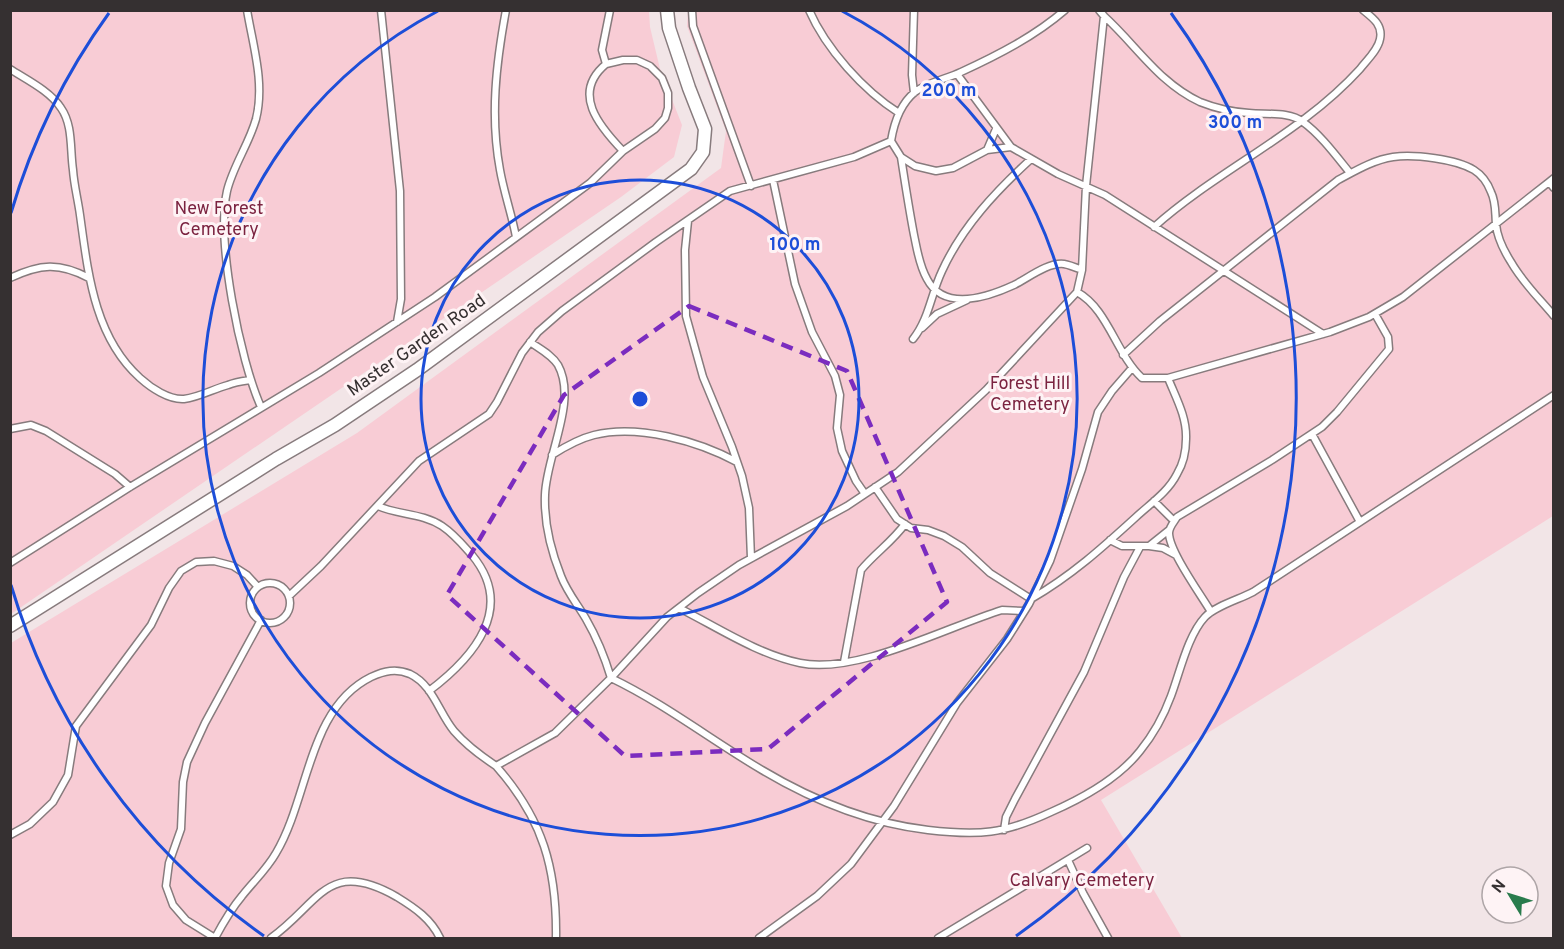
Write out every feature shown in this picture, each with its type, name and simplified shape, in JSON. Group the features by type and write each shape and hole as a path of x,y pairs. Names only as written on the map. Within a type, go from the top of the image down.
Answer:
{"street":[{"name":"Master Garden Road","path":"10,626 276,459 335,425 417,370 691,169 703,152 705,129 669,28 666,10"}],"lane":[{"path":"247,10 255,52 260,99 255,121 234,168 227,193 225,219 232,291 250,380 261,407"},
{"path":"381,10 400,191 401,299 397,322"},
{"path":"506,10 495,77 494,107 500,170 516,237"},
{"path":"606,64 602,50 610,10"},
{"path":"692,10 693,26 751,186"},
{"path":"809,10 828,42 853,73 885,104 899,113"},
{"path":"914,10 912,75 915,93"},
{"path":"967,300 939,292 927,280 919,257 908,205 901,157 891,141 893,127 899,113 915,93 924,86 957,74 1010,48 1053,21 1065,10"},
{"path":"1099,10 1159,74 1186,94 1220,109 1290,116 1303,121 1350,173"},
{"path":"1154,226 1215,180 1303,121 1348,82 1371,56 1380,41 1381,32 1377,22 1363,10"},
{"path":"496,766 555,733 611,678 667,617 698,593 752,558 847,506 898,472 986,390 1077,292 1082,270 1086,186 1104,16"},
{"path":"10,563 130,487 319,373 397,322 590,183 623,151 655,129 665,118 668,93 662,78 650,66 637,60 606,64 598,70 592,82 590,98 592,112 600,125 623,151"},
{"path":"10,69 52,96 62,108 69,125 75,189 89,278 105,328 117,351 131,370 163,394 183,399 206,394 228,384 250,380"},
{"path":"957,74 1011,147 1058,174 1105,195 1323,334"},
{"path":"987,150 996,129"},
{"path":"289,597 419,461 489,414 530,342 562,311 730,191 854,157 891,141"},
{"path":"901,157 915,166 936,171 954,168 987,150 1011,147"},
{"path":"1123,355 1160,321 1338,180 1360,168 1393,157 1438,159 1475,170 1492,193 1499,238 1511,262 1538,299 1554,316"},
{"path":"922,328 934,287 956,245 994,195 1031,159"},
{"path":"773,180 795,284 812,332 835,376 840,395 837,428 842,451 856,481 865,494"},
{"path":"1077,292 1088,298 1123,355 1142,378 1168,378 1323,334 1375,314 1403,297 1552,183"},
{"path":"688,221 685,250 686,316 703,377 737,462 749,508 752,558"},
{"path":"913,339 937,314 967,300 988,296 1051,266 1064,264 1082,270"},
{"path":"10,278 41,266 61,266 75,270 89,278"},
{"path":"1149,546 1169,530 1177,517 1233,485 1312,434 1337,412 1389,349 1388,337 1375,314"},
{"path":"530,342 546,352 558,364 565,381 561,419 545,494 546,524 552,549 561,576 596,638 611,678 640,693 797,790 828,804 883,823 953,833 992,833 1022,826 1059,808 1121,772 1140,752 1153,733 1170,699 1196,628 1206,615 1253,592 1554,395"},
{"path":"759,939 817,896 851,864 883,823 957,703 1007,639 1050,561 1098,412 1132,368"},
{"path":"1031,599 1060,583 1154,501 1177,474 1184,458 1185,422 1168,378"},
{"path":"10,429 31,425 46,431 115,474 130,487"},
{"path":"552,455 573,442 594,435 630,432 682,440 709,448 737,462"},
{"path":"1312,434 1360,522"},
{"path":"875,487 897,519 911,528 928,530 944,536 962,547 990,573 1031,599"},
{"path":"1154,501 1174,521"},
{"path":"378,506 425,518 442,526 459,541 482,568 490,588 491,607 486,626 476,646 460,665 429,691"},
{"path":"844,662 861,570 870,559 896,537 905,524"},
{"path":"1169,530 1170,541 1176,555 1211,612"},
{"path":"1110,540 1122,546 1163,548 1176,555"},
{"path":"1004,830 1006,818 1015,799 1084,672 1120,587 1140,547"},
{"path":"10,835 30,824 53,802 68,775 76,726 151,625 169,588 181,572 196,562 214,561 233,566 248,575 258,587"},
{"path":"270,583 282,586 289,597 289,609 281,619 275,622 261,621 252,611 250,604 258,587 270,583"},
{"path":"679,608 779,657 819,665 844,662 907,644 1002,610 1024,611"},
{"path":"261,621 205,723 187,762 183,782 181,829 169,863 166,886 173,905 186,920 215,938 228,914 260,875 279,847 299,801 329,717 343,698 364,681 383,671 400,670 412,675 429,691 454,731 472,749 496,766 521,797 534,820 551,864 556,939"},
{"path":"938,939 1087,848"},
{"path":"1068,860 1108,939"},
{"path":"271,939 290,925 323,891 340,882 354,881 372,885 409,904 425,916 440,939"}],"highlighted area":[{"path":"689,306 847,371 947,602 768,749 625,756 447,595 564,395"}],"green space":[{"name":"New Forest Cemetery","path":"11,11 649,11 650,27 660,69 682,125 674,157 621,197 11,614"},
{"name":"Forest Hill Cemetery","path":"688,11 1553,11 1553,516 1101,800 1182,938 11,938 11,643 357,433 721,168 726,131 687,26"}],"park label":[{"name":"Calvary Cemetery","path":"1082,881"}]}
